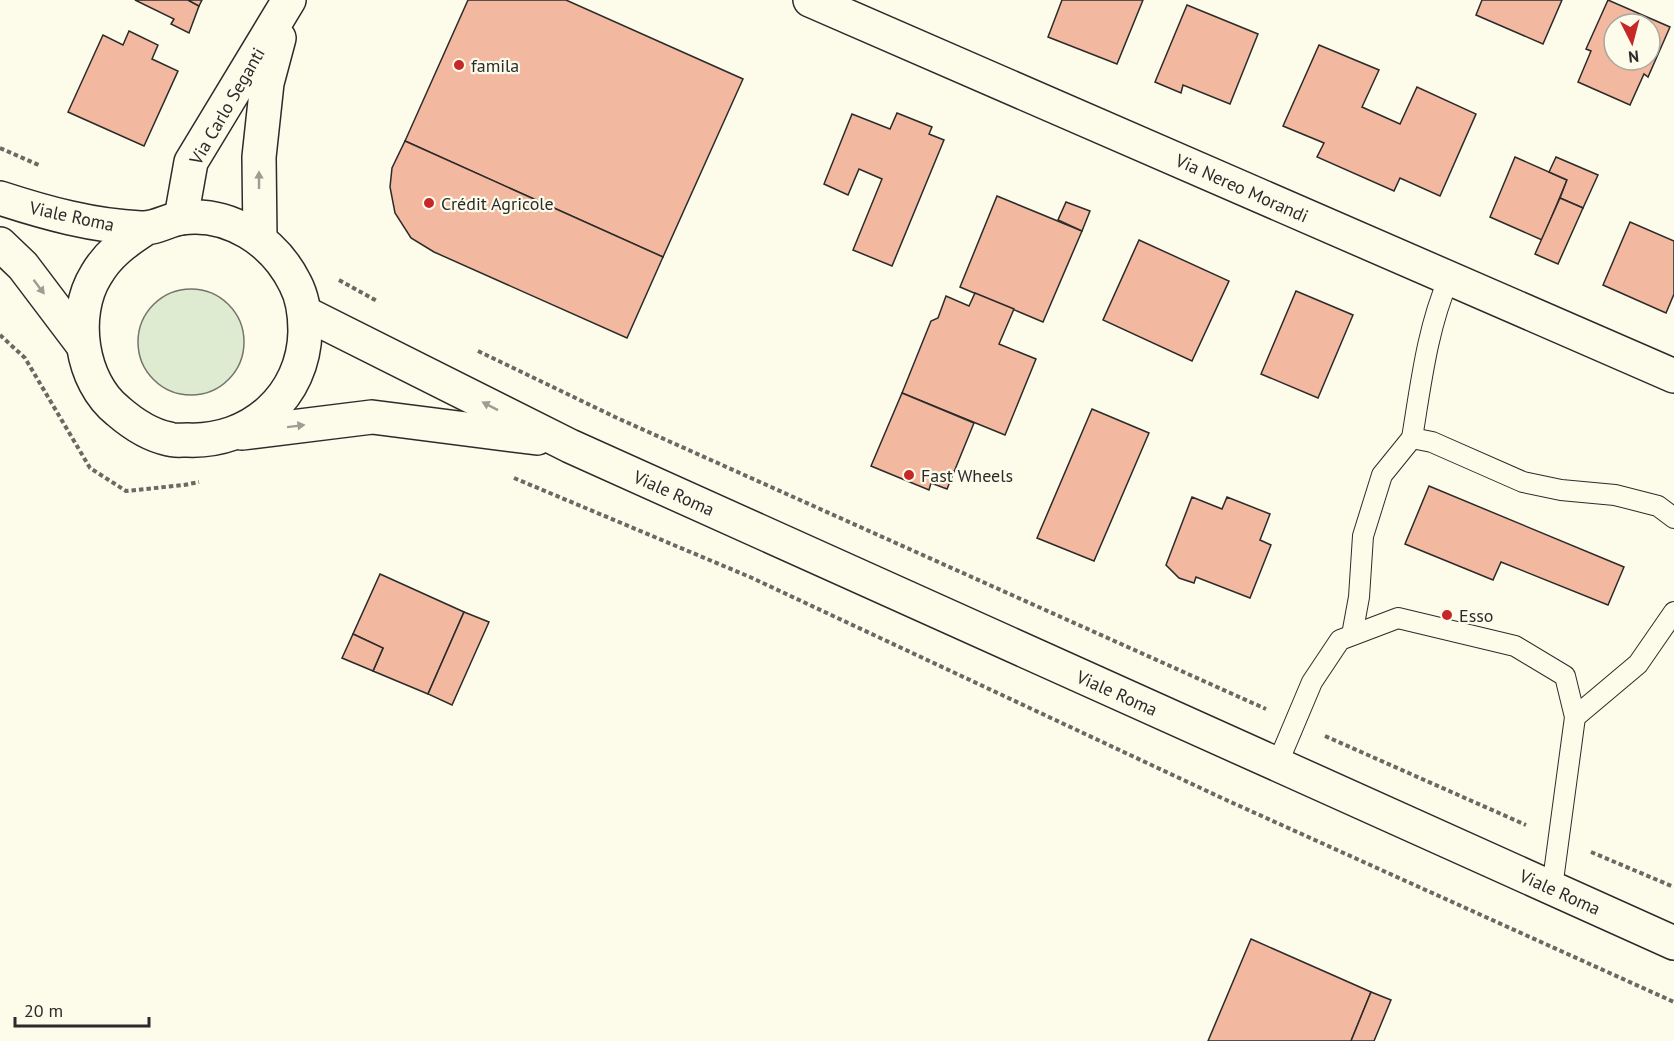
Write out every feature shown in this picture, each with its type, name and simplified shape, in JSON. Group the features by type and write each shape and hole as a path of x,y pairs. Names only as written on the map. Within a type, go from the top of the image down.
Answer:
{"main road":[{"name":"Via Carlo Seganti","path":"181,218 191,162 289,0"},
{"name":"Via Carlo Seganti","path":"260,238 259,157 267,83 289,0"},
{"name":"Via Nereo Morandi","path":"828,3 1674,376"},
{"name":"Viale Roma","path":"0,198 46,214 105,225 145,229"},
{"path":"181,218 209,218 235,225 260,238 281,259 296,285 305,313 304,350 292,384 268,414 238,433 204,441 169,440 137,427 110,405 91,377 82,344 83,309 94,276 116,248 145,229 181,218"},
{"path":"0,244 23,266 82,344"},
{"name":"Viale Roma","path":"305,313 561,441 1674,943"},
{"name":"Viale Roma","path":"238,433 372,417 561,441"}],"lane":[{"path":"1352,635 1359,597 1363,536 1382,475 1412,438 1429,339 1449,278"},
{"path":"1412,438 1432,442 1523,482 1561,490 1626,498 1658,506 1674,518"},
{"path":"1575,717 1638,664 1674,612"},
{"path":"1277,765 1312,682 1340,640 1398,618 1515,646 1565,676 1575,717 1552,888"}],"path":[{"path":"0,148 47,169"},
{"path":"331,276 379,302"},
{"path":"0,335 25,358 90,468 126,491 184,485 207,480"},
{"path":"469,347 615,417 1458,796 1674,887"},
{"path":"507,475 750,577 1224,799 1674,1002"}],"green space":[{"path":"191,289 211,293 228,305 240,322 244,342 240,362 228,379 211,391 191,395 171,391 154,379 142,362 138,342 142,322 154,305 171,293"}],"building":[{"path":"135,0 188,0 199,6 189,33 171,24 174,19"},
{"path":"188,0 202,0 199,6"},
{"path":"468,0 566,0 743,79 663,257 405,141"},
{"path":"1062,0 1143,0 1117,64 1048,37"},
{"path":"1482,0 1562,0 1543,44 1476,15"},
{"path":"1608,0 1636,12 1603,12"},
{"path":"1187,5 1258,34 1230,104 1183,85 1181,93 1155,82"},
{"path":"1602,13 1602,72 1650,72 1648,77 1644,74 1630,105 1578,82 1591,51 1586,49"},
{"path":"1662,24 1670,27 1662,45"},
{"path":"129,31 158,45 152,59 178,71 144,146 68,112 103,35 123,45"},
{"path":"1319,45 1379,70 1362,107 1400,124 1417,87 1476,114 1440,196 1400,178 1394,191 1317,157 1324,143 1283,126"},
{"path":"897,113 932,127 929,134 944,140 892,266 853,250 882,179 859,169 848,195 824,184 852,114 890,129"},
{"path":"405,141 663,257 627,338 434,252 411,238 395,213 390,187 392,168"},
{"path":"1515,157 1567,180 1542,240 1490,217"},
{"path":"1556,157 1598,175 1583,208 1560,198 1567,180 1549,172"},
{"path":"997,196 1082,231 1043,322 960,287"},
{"path":"1560,198 1583,208 1558,264 1535,254"},
{"path":"1066,202 1090,211 1082,231 1058,220"},
{"path":"1630,222 1674,241 1674,294 1666,313 1603,285"},
{"path":"1139,240 1229,281 1192,361 1103,320"},
{"path":"1296,291 1353,315 1318,398 1261,374"},
{"path":"975,293 1014,309 999,344 1036,359 1005,435 902,393 931,321 938,318 946,296 969,306"},
{"path":"902,393 974,423 947,489 931,483 929,490 871,466"},
{"path":"1092,409 1149,433 1094,561 1037,538"},
{"path":"1429,486 1624,567 1608,605 1501,562 1493,580 1405,544"},
{"path":"1192,497 1222,509 1227,497 1270,514 1260,540 1271,545 1250,598 1196,577 1194,583 1179,578 1166,565"},
{"path":"380,574 464,612 428,694 373,671 383,648 353,634"},
{"path":"464,612 489,622 452,705 428,694"},
{"path":"353,634 383,648 373,671 342,658"},
{"path":"1251,939 1371,992 1351,1041 1208,1041"},
{"path":"1371,992 1391,1000 1374,1041 1351,1041"}],"place":[{"name":"famila","path":"459,65"},
{"name":"Crédit Agricole","path":"429,203"},
{"name":"Fast Wheels","path":"909,475"},
{"name":"Esso","path":"1447,615"}]}
